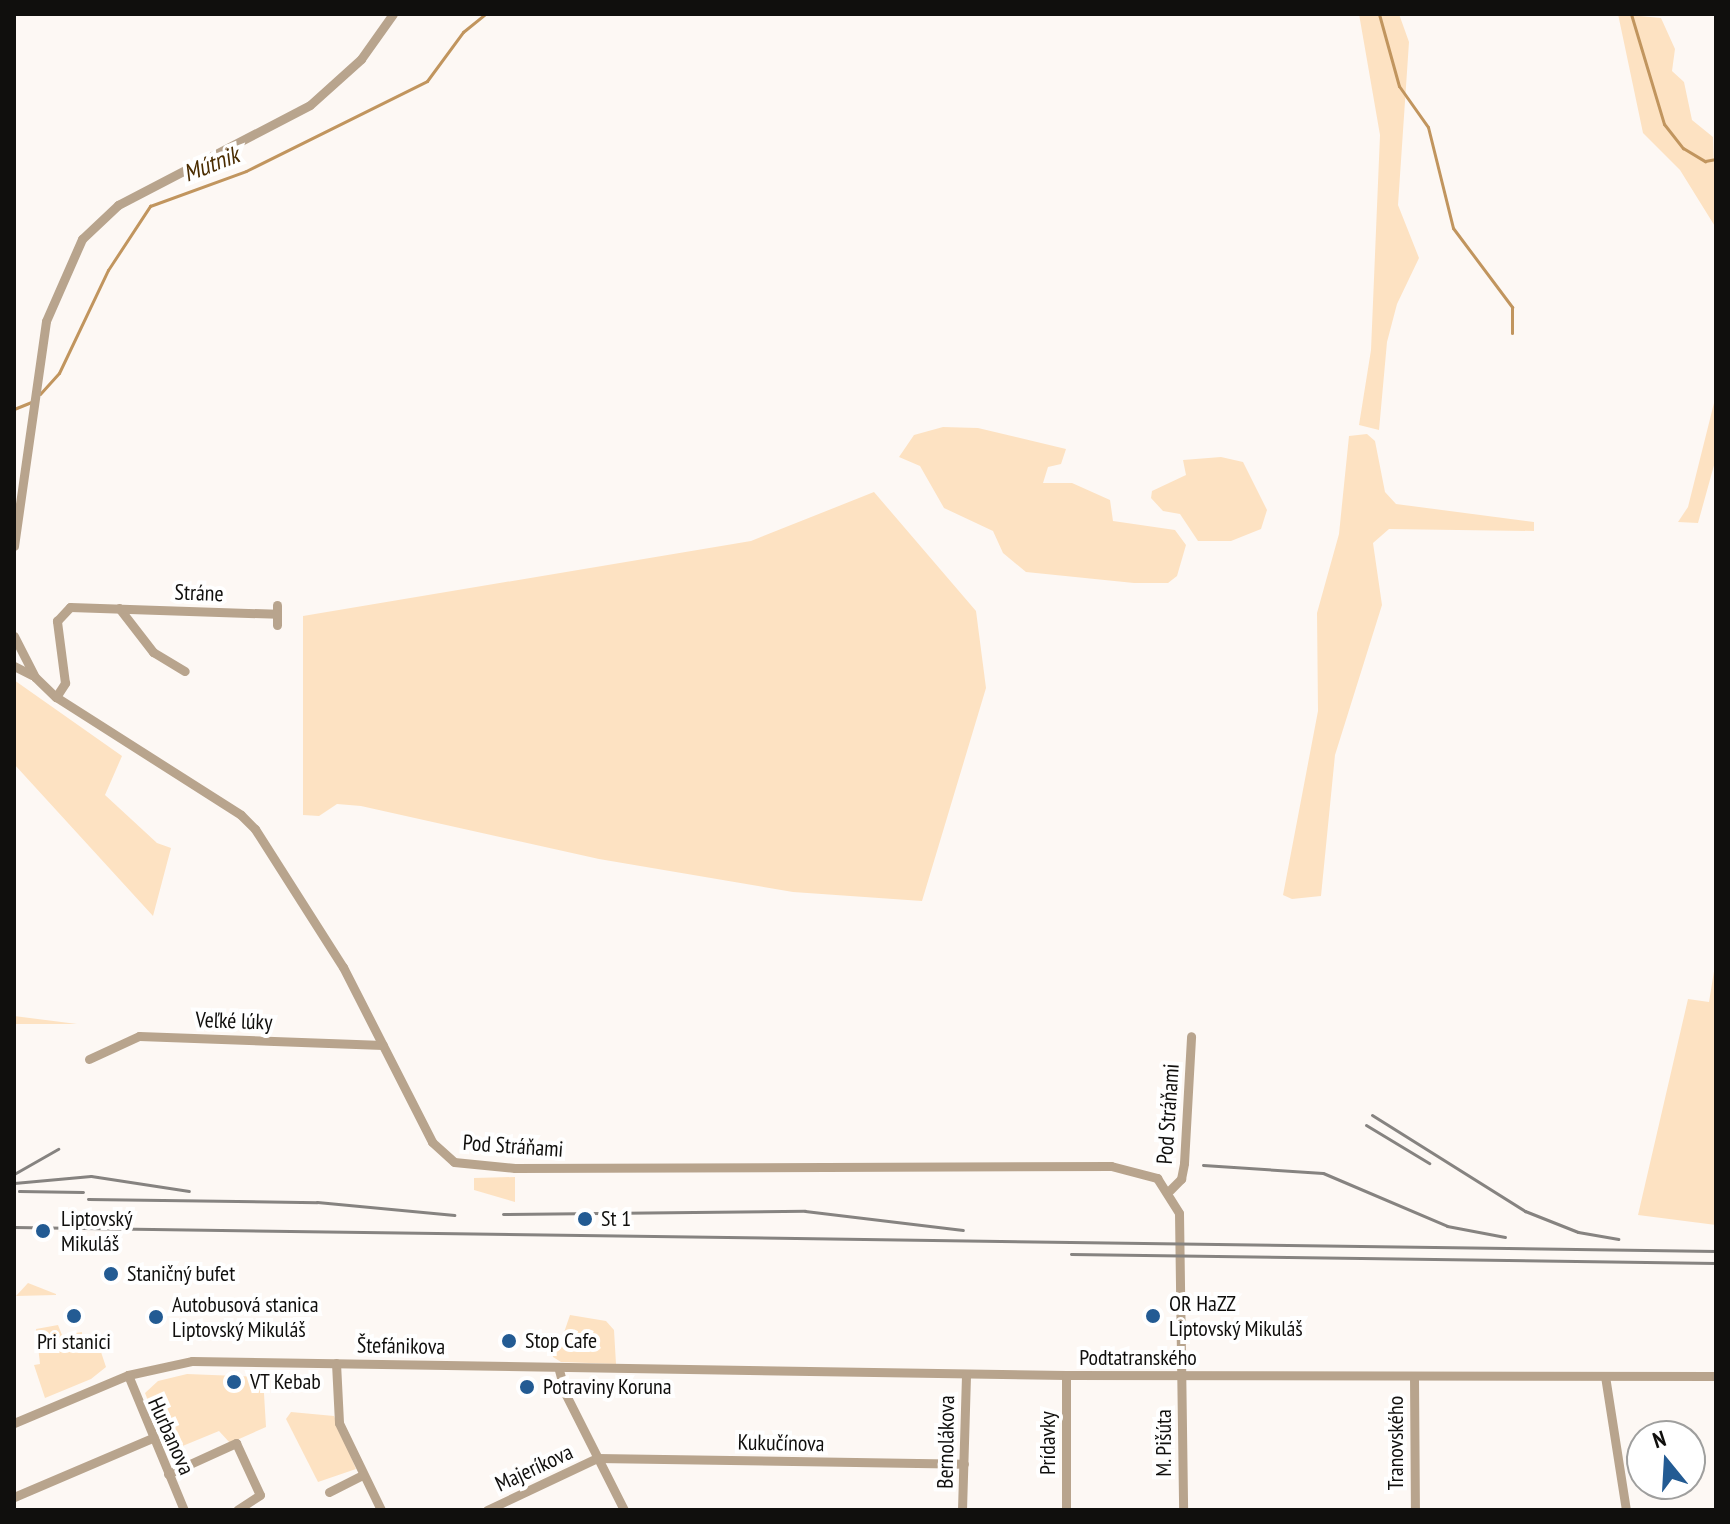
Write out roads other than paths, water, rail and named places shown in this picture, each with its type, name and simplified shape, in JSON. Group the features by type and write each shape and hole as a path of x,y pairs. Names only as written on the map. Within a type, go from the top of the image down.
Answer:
{"street":[{"path":"14,546 35,397 55,294 74,252 98,221 310,105 361,59 393,14"},
{"name":"Stráne","path":"56,697 65,683 58,617 74,606 277,615"},
{"path":"119,608 153,652 185,671"},
{"name":"Pod Stráňami","path":"15,645 35,677 56,697 241,815 255,829 315,919 436,1148 459,1163 527,1168 1111,1166 1148,1172 1170,1190 1179,1213 1182,1376"},
{"path":"14,666 35,677"},
{"name":"Veľké lúky","path":"89,1059 139,1036 383,1045"},
{"name":"Pod Stráňami","path":"1170,1190 1181,1179 1184,1163 1191,1036"},
{"name":"Štefánikova","path":"14,1423 128,1375 183,1362 559,1370"},
{"path":"336,1363 337,1415 362,1475 381,1510"},
{"path":"559,1370 597,1458 624,1510"},
{"name":"Podtatranského","path":"559,1370 1182,1376 1716,1376"},
{"name":"Bernolákova","path":"962,1510 966,1374"},
{"name":"Hurbanova","path":"128,1375 184,1510"},
{"name":"Prídavky","path":"1066,1375 1066,1510"},
{"name":"M. Pišúta","path":"1182,1376 1183,1510"},
{"name":"Tranovského","path":"1414,1376 1415,1510"},
{"path":"1605,1376 1626,1510"},
{"path":"14,1497 152,1438"},
{"path":"168,1474 236,1443 260,1495 237,1510"},
{"name":"Kukučínova","path":"597,1458 964,1464"},
{"name":"Majeríkova","path":"487,1510 597,1458"},
{"path":"329,1492 362,1475"}],"waterway":[{"name":"Mútnik","path":"40,394 59,373 108,270 150,206 246,171 427,81 463,32 485,14"},
{"path":"1379,14 1399,86 1428,127 1453,228 1512,307 1512,333"},
{"path":"1631,14 1664,124 1683,148 1705,161 1716,159"},
{"name":"Mútnik","path":"14,409 31,402"}],"railway":[{"path":"1372,1115 1525,1211 1578,1232 1618,1239"},
{"path":"1366,1125 1429,1163"},
{"path":"14,1174 58,1149"},
{"path":"1203,1165 1323,1173 1447,1226 1505,1237"},
{"path":"14,1183 91,1176 189,1191"},
{"path":"19,1191 83,1192"},
{"path":"88,1199 317,1202 454,1215"},
{"path":"503,1214 805,1211 963,1230"},
{"path":"14,1227 1716,1251"},
{"path":"1071,1254 1716,1263"}],"place":[{"name":"St 1","path":"585,1219"},
{"name":"Liptovský Mikuláš","path":"43,1231"},
{"name":"Staničný bufet","path":"111,1274"},
{"name":"Pri stanici","path":"74,1316"},
{"name":"OR HaZZ Liptovský Mikuláš","path":"1153,1316"},
{"name":"Autobusová stanica Liptovský Mikuláš","path":"156,1317"},
{"name":"Stop Cafe","path":"509,1341"},
{"name":"VT Kebab","path":"234,1382"},
{"name":"Potraviny Koruna","path":"527,1387"}]}
